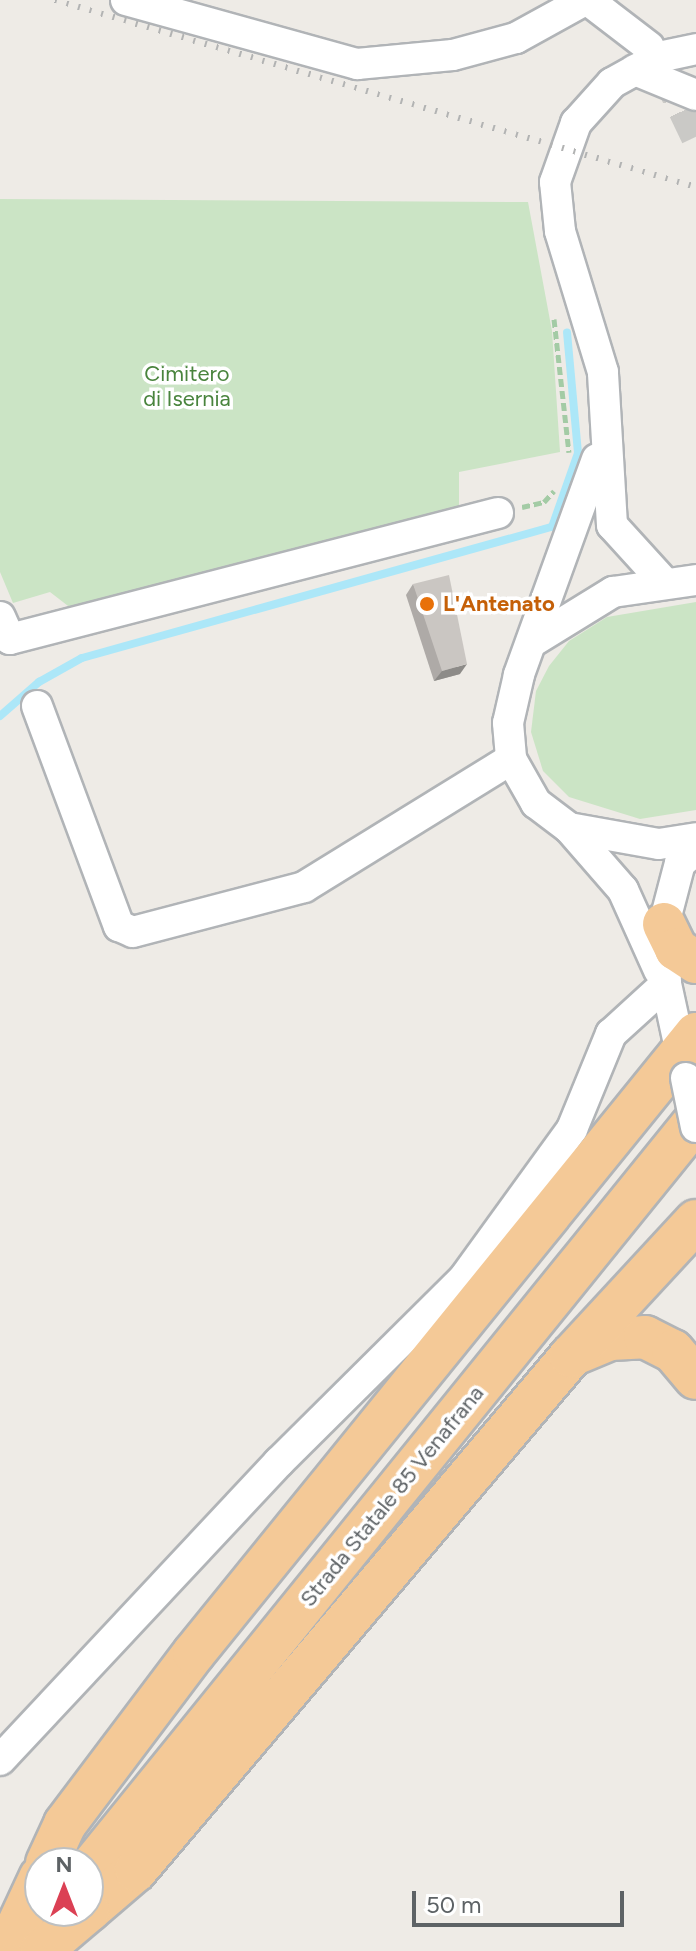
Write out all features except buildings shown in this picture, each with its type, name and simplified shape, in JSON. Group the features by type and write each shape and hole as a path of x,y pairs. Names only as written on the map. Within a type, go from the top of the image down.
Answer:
{"highway":[{"path":"664,924 676,949 681,973"},
{"path":"54,1847 65,1824 194,1653 687,1054"},
{"name":"Strada Statale 85 Venafrana","path":"104,1851 696,1120"},
{"path":"104,1897 136,1870 319,1662 571,1356 696,1221"},
{"path":"571,1356 610,1339 645,1337 673,1351 696,1378"},
{"path":"6,1951 24,1912"},
{"path":"23,1951 43,1927"},
{"path":"41,1951 69,1927"}],"street":[{"path":"126,0 357,64 453,55 516,38 595,4 642,58 696,95"},
{"path":"662,580 612,525 596,330 560,231 555,182 576,123 642,58 696,49"},
{"path":"606,431 508,723 511,759 536,803 569,828 623,890 681,973 696,1127"},
{"path":"0,617 10,639 498,513"},
{"path":"535,640 613,592 662,580 696,580"},
{"path":"37,706 119,926 133,932 304,887 511,759"},
{"path":"569,828 659,844 696,838"},
{"path":"664,924 680,863 696,850"},
{"path":"0,1760 279,1462 465,1277 572,1129 611,1034 681,973"}],"path":[{"path":"553,306 567,462"},
{"path":"498,513 544,502 560,480"}],"green space":[{"name":"Cimitero di Isernia","path":"0,199 528,202 552,331 560,452 459,472 459,506 72,609 50,592 13,603 0,572"},
{"path":"696,602 696,810 640,819 569,797 543,771 531,732 536,691 549,666 569,641 607,617"}],"waterway":[{"path":"0,716 39,682 82,658 552,527 578,453 567,333"}],"tunnel":[{"path":"664,70 696,137"}],"railway":[{"path":"55,0 696,187"}],"place":[{"name":"L'Antenato","path":"427,604"}]}
